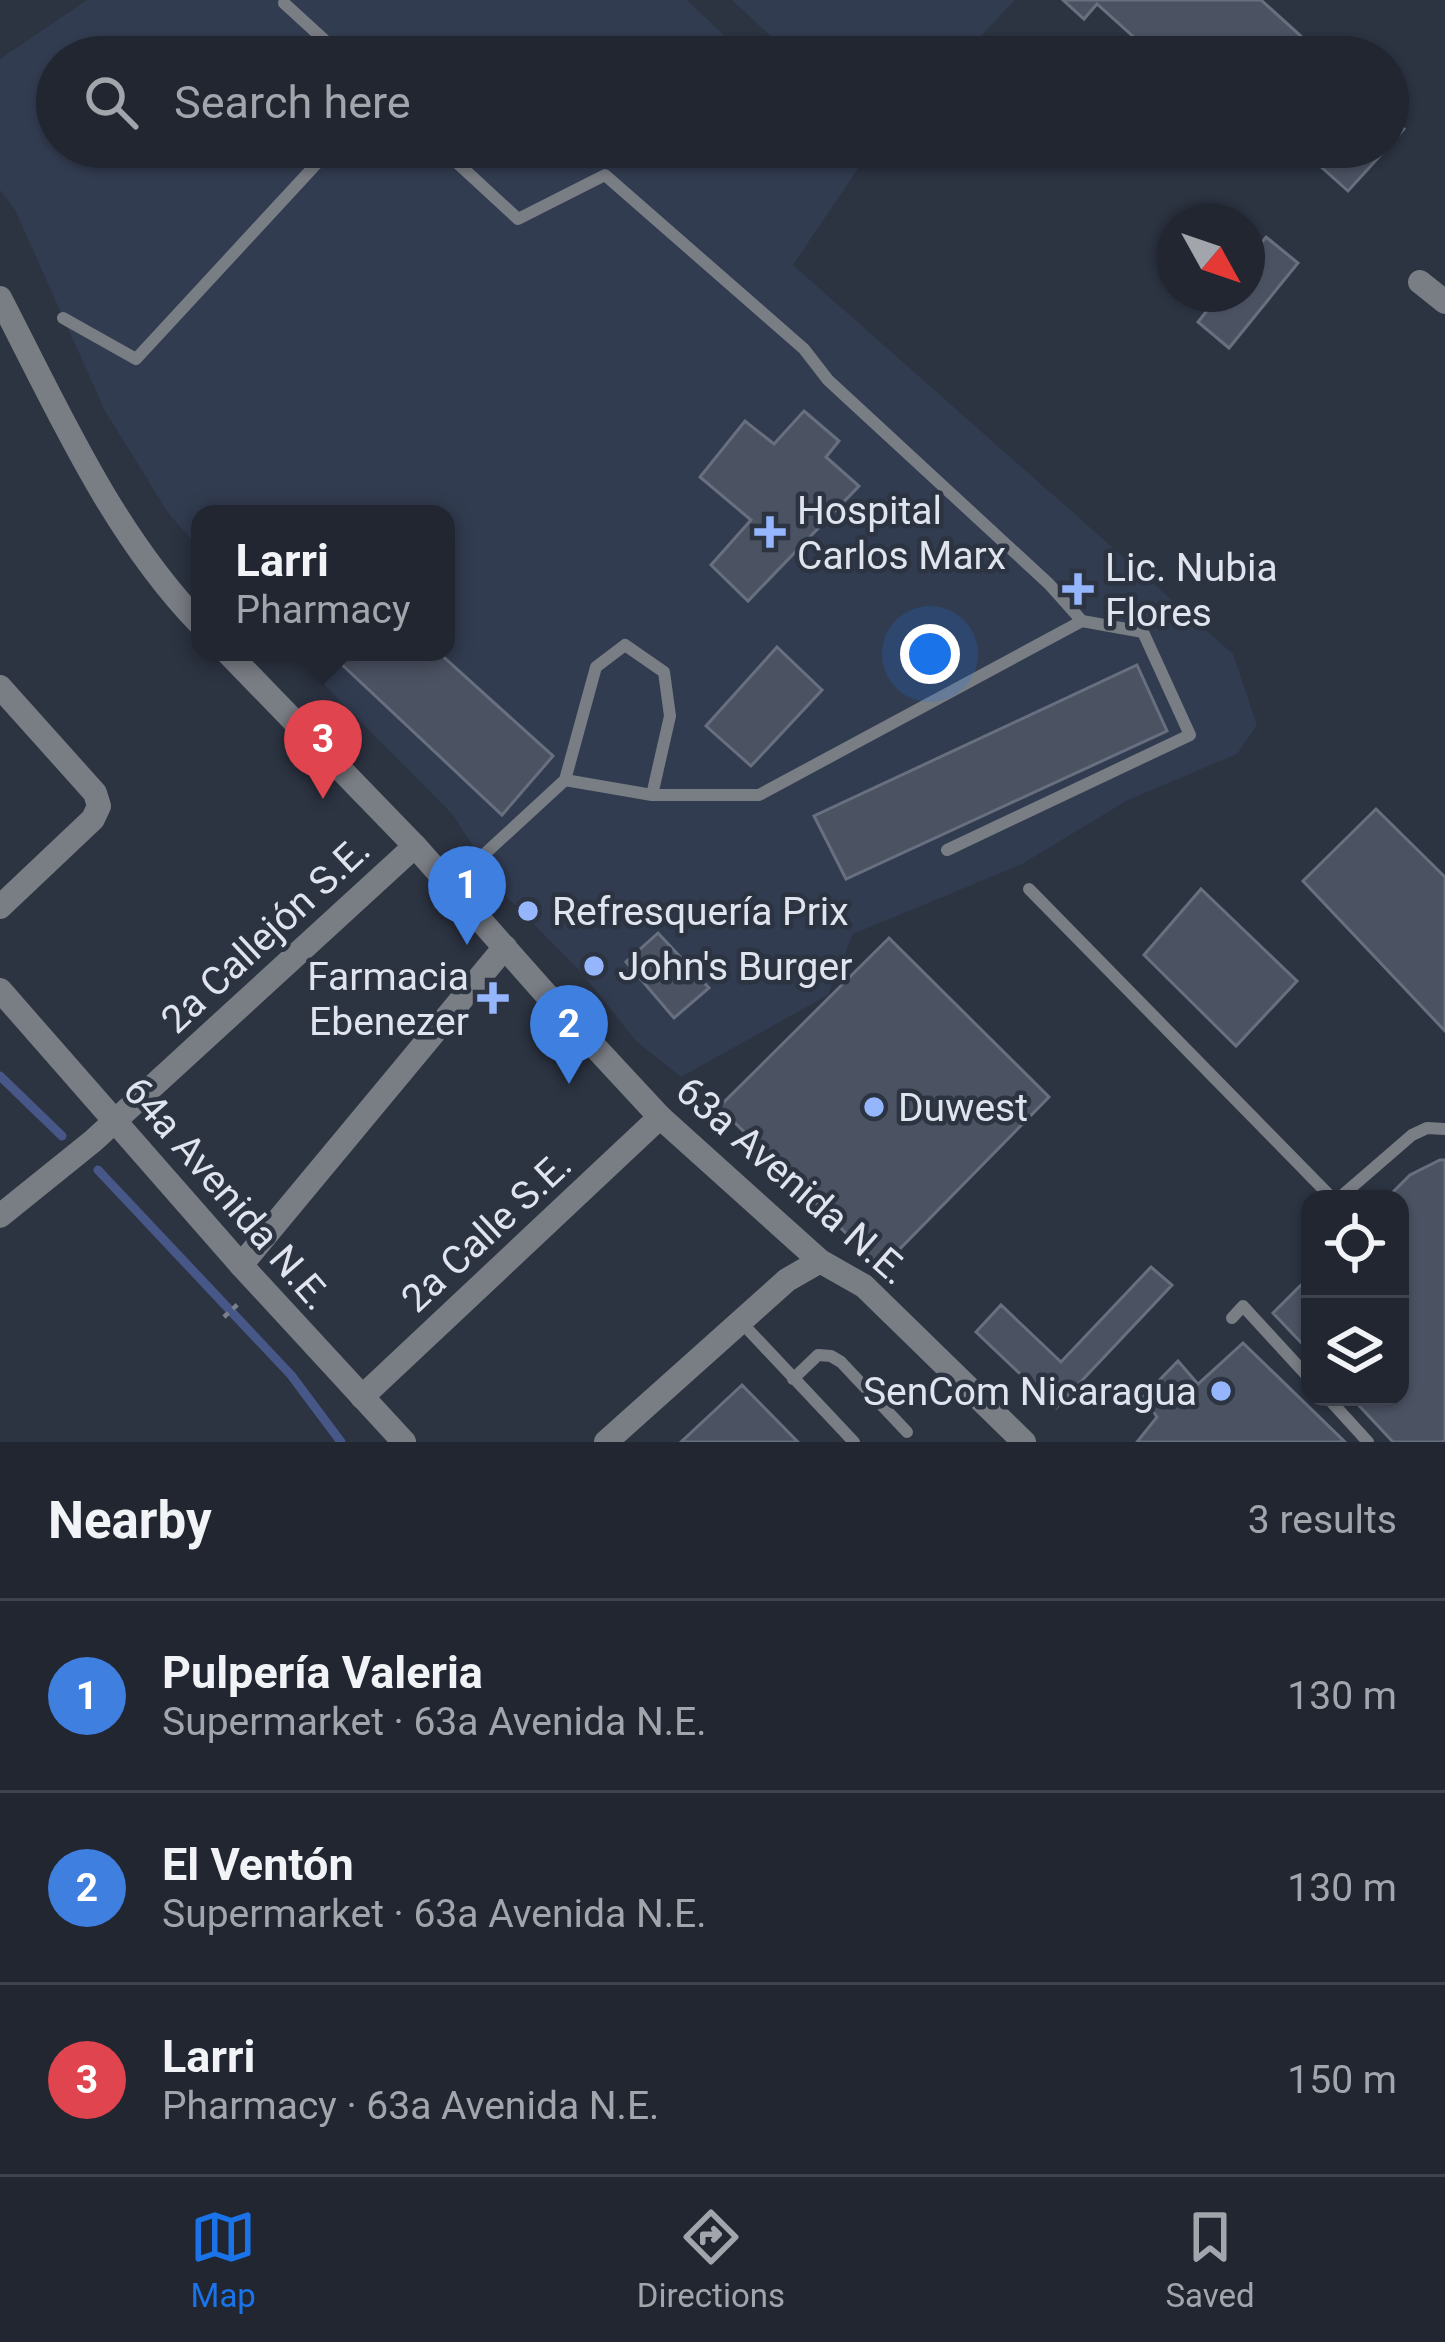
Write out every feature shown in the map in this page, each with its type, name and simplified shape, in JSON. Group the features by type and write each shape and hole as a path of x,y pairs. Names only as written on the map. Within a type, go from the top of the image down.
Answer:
{"street":[{"path":"1420,282 1445,302"},
{"path":"0,298 112,508 191,615"},
{"name":"63a Avenida N.E.","path":"235,661 415,846 660,1117 820,1261 864,1286 1024,1442"},
{"path":"0,687 94,793 99,806 93,819 0,907"},
{"name":"2a Callejón S.E.","path":"0,1216 93,1141 415,846"},
{"path":"241,1265 505,947"},
{"name":"64a Avenida N.E.","path":"0,990 404,1442"},
{"name":"2a Calle S.E.","path":"362,1397 660,1117"},
{"path":"606,1442 788,1280 820,1261"}],"lane":[{"path":"284,3 320,36"},
{"path":"63,318 136,359 313,168"},
{"path":"463,168 518,219 605,175 804,349 828,380 1049,584 1082,621 1143,632 1190,735 947,850"},
{"path":"565,780 652,795 759,795 1082,621"},
{"path":"451,885 565,780 596,667 625,645 664,671 670,716 652,795"},
{"path":"1029,889 1326,1190"},
{"path":"1346,1190 1412,1135 1445,1129"},
{"path":"1232,1318 1243,1306 1301,1369"},
{"path":"741,1322 854,1442"},
{"path":"793,1379 818,1355 831,1356 907,1432"},
{"path":"1335,1406 1368,1442"}],"path":[{"path":"224,1317 238,1304"}],"shaded area":[{"name":"Hospital Carlos Marx","path":"87,0 687,0 725,36 36,36 36,168 858,168 793,265 1233,654 1257,725 1237,754 1128,800 1022,864 853,934 828,995 681,1077 636,1041 581,972 503,893 453,815 301,661 455,661 455,505 191,505 191,539 167,511 105,411 15,210 0,190 0,59"},
{"path":"732,0 1015,0 981,36 771,36"}],"building":[{"path":"1063,0 1261,0 1301,36 1133,36 1097,4 1084,19"},
{"path":"1322,168 1369,168 1348,191"},
{"path":"1265,238 1298,263 1265,304"},
{"path":"1206,312 1258,312 1229,348 1198,322"},
{"path":"804,411 839,441 826,457 859,486 748,601 711,565 751,520 700,477 745,421 774,444"},
{"path":"777,647 822,690 751,766 706,726"},
{"path":"338,661 448,661 553,756 502,815"},
{"path":"1137,665 1167,731 846,879 814,816"},
{"path":"1376,809 1445,877 1445,1031 1303,881"},
{"path":"1201,889 1297,981 1236,1046 1144,955"},
{"path":"658,933 709,988 674,1018 626,962"},
{"path":"889,938 1049,1097 881,1268 719,1107"},
{"path":"1445,1160 1442,1442 1393,1442 1359,1406 1409,1406 1409,1190 1395,1190 1410,1175"},
{"path":"1151,1267 1172,1285 1056,1408 976,1332 1001,1305 1061,1362"},
{"path":"1301,1285 1301,1343 1273,1313"},
{"name":"SenCom Nicaragua","path":"1243,1343 1301,1399 1301,1406 1308,1406 1345,1442 1137,1442 1157,1417 1143,1397 1178,1361 1198,1384"},
{"path":"742,1385 798,1442 681,1442"}],"waterway":[{"path":"0,1076 62,1136"},
{"path":"98,1170 291,1375 341,1442"}],"place":[{"name":"Hospital Carlos Marx","path":"770,532"},
{"name":"Lic. Nubia Flores","path":"1078,589"},
{"name":"Larri","path":"323,799"},
{"name":"Refresquería Prix","path":"528,911"},
{"name":"Pulpería Valeria","path":"467,945"},
{"name":"John's Burger","path":"594,966"},
{"name":"Farmacia Ebenezer","path":"493,998"},
{"name":"El Ventón","path":"569,1084"},
{"name":"Duwest","path":"874,1107"},
{"name":"SenCom Nicaragua","path":"1221,1391"}]}
